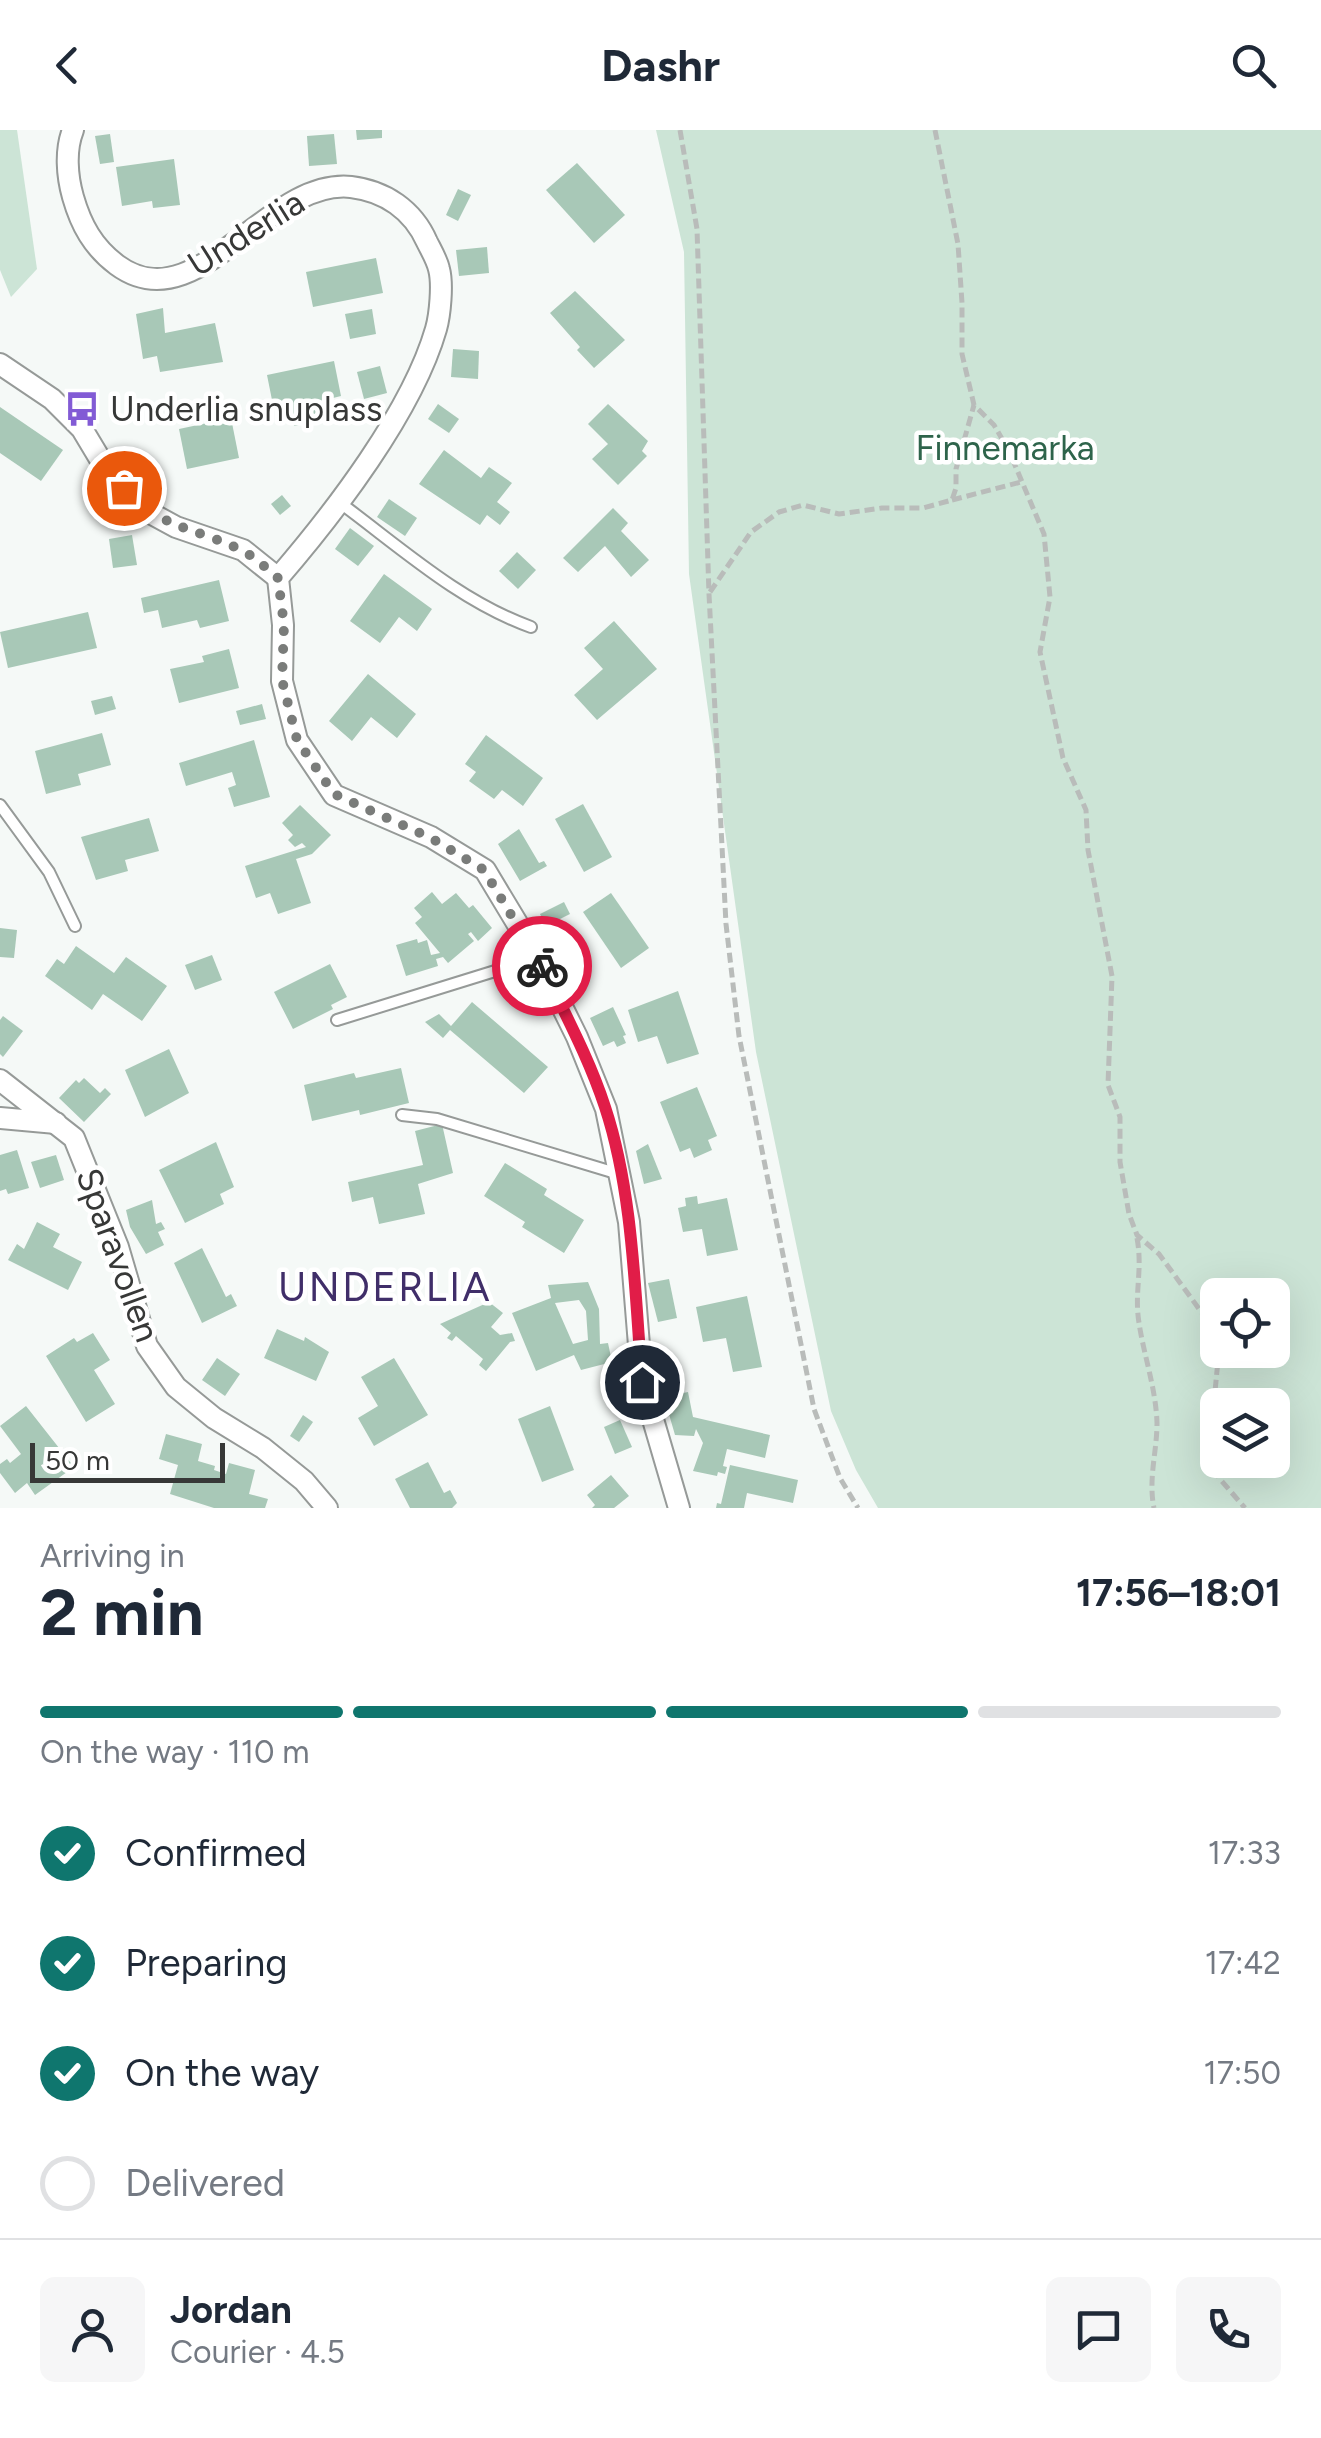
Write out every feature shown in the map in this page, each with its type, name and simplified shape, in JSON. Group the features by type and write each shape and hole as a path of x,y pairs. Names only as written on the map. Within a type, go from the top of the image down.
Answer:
{"street":[{"name":"Underlia","path":"74,130 67,176 78,214 96,250 132,276 173,278 198,267 282,206 312,190 350,187 392,198 421,229 440,271 436,327 413,385 312,540 278,578"},
{"path":"0,364 52,399 82,429 106,469 141,508 176,527 243,550 278,578 284,625 282,680 297,740 334,794 431,838 484,870 538,958 577,1037 606,1109 629,1222 642,1382 678,1508"},
{"name":"Sparavollen","path":"0,1080 74,1138 118,1247 147,1346 156,1360 176,1386 214,1418 263,1448 304,1481 326,1508"},
{"path":"0,1118 56,1123"}],"lane":[{"path":"338,501 474,600 532,627"},
{"path":"0,804 49,872 75,926"},
{"path":"337,1020 538,958"},
{"path":"402,1115 438,1119 620,1174"}],"path":[{"path":"680,130 697,229 708,594 726,924 739,1036 814,1409 840,1478 858,1508"},
{"path":"934,130 958,244 962,354 974,405 956,469 952,500"},
{"path":"974,405 994,425 1044,534 1050,597 1040,652 1063,758 1086,810 1088,850 1112,976 1108,1085 1120,1117 1120,1162 1142,1263 1137,1293 1139,1322 1157,1423 1151,1484 1154,1508"},
{"path":"708,594 751,532 778,512 804,505 839,514 922,508 1022,482"},
{"path":"1136,1235 1158,1254 1200,1309"},
{"path":"1216,1368 1208,1454 1218,1478 1245,1508"}],"green space":[{"path":"0,130 17,130 37,269 11,297 0,270"},
{"name":"Finnemarka","path":"656,130 1321,130 1321,1508 878,1508 856,1470 831,1411 756,1052 689,574 684,252"}],"building":[{"path":"356,130 382,130 382,138 357,140"},
{"path":"110,134 114,162 100,164 95,136"},
{"path":"334,134 337,164 309,166 307,136"},
{"path":"174,159 180,205 153,208 152,201 122,206 116,167"},
{"path":"577,163 625,215 594,243 546,190"},
{"path":"458,189 471,195 458,221 446,215"},
{"path":"487,247 489,273 459,276 456,250"},
{"path":"376,258 383,293 313,307 306,272"},
{"path":"575,291 625,340 594,368 550,313"},
{"path":"163,308 165,333 215,323 223,362 160,372 157,356 143,359 136,314"},
{"path":"372,309 376,334 350,339 345,314"},
{"path":"453,349 479,351 478,379 451,377"},
{"path":"334,361 341,396 325,400 329,419 294,426 290,406 274,410 267,375"},
{"path":"380,366 387,393 364,399 357,372"},
{"path":"438,404 459,419 449,433 428,419"},
{"path":"608,404 648,441 642,451 647,456 618,485 592,459 608,444 588,424"},
{"path":"0,407 63,450 41,481 0,453"},
{"path":"231,418 239,458 187,469 179,429"},
{"path":"444,450 481,478 489,467 512,483 497,502 510,512 500,525 487,515 480,525 419,484"},
{"path":"282,495 291,506 280,515 271,504"},
{"path":"389,499 417,518 405,536 377,517"},
{"path":"613,508 628,523 621,531 649,560 631,577 605,546 578,572 563,558"},
{"path":"350,528 374,546 358,566 335,549"},
{"path":"132,535 137,565 113,568 109,539"},
{"path":"517,552 536,570 518,589 499,571"},
{"path":"384,574 432,609 417,631 399,617 380,643 350,621"},
{"path":"219,580 229,621 200,628 197,620 162,628 158,610 144,613 141,598"},
{"path":"88,612 97,648 8,668 0,632"},
{"path":"614,621 657,669 597,720 574,695 603,669 584,648"},
{"path":"229,649 239,688 179,703 170,669 204,662 202,656"},
{"path":"368,674 416,714 397,738 371,717 352,741 329,721"},
{"path":"112,696 116,709 95,715 91,701"},
{"path":"262,704 266,719 240,725 236,711"},
{"path":"102,733 111,765 78,774 81,785 46,794 35,751"},
{"path":"486,735 543,778 523,806 502,790 494,799 469,781 476,772 465,764"},
{"path":"254,740 270,797 234,807 228,788 236,785 232,772 186,786 179,763"},
{"path":"583,804 612,857 584,872 555,819"},
{"path":"300,805 331,835 312,854 296,859 311,903 278,914 270,893 256,898 245,866 306,847 302,843 295,847 288,840 293,835 282,823"},
{"path":"149,818 159,851 125,860 128,871 96,880 81,837"},
{"path":"519,829 539,863 544,861 547,866 520,881 498,844"},
{"path":"432,892 442,904 456,893 469,908 473,905 492,928 478,941 471,932 468,934 474,941 448,963 443,957 436,959 438,966 406,976 396,945 427,940 431,955 440,953 415,923 422,917 414,908"},
{"path":"611,893 649,948 621,968 583,912"},
{"path":"564,902 570,914 546,926 540,914"},
{"path":"0,928 17,930 14,958 0,957"},
{"path":"76,946 114,973 126,957 167,986 142,1021 103,994 92,1010 45,976 57,959 64,964"},
{"path":"212,955 222,980 195,990 185,965"},
{"path":"330,964 347,997 331,1005 333,1009 293,1029 274,992"},
{"path":"678,991 699,1054 667,1064 657,1036 638,1042 628,1010"},
{"path":"472,1002 548,1067 524,1093 450,1030 443,1038 425,1022 439,1014 451,1026"},
{"path":"613,1007 626,1043 617,1047 614,1041 603,1046 590,1018"},
{"path":"3,1016 23,1031 3,1057 0,1020"},
{"path":"169,1049 189,1093 145,1117 125,1070"},
{"path":"401,1068 409,1103 312,1121 304,1085 354,1073 356,1078"},
{"path":"84,1078 100,1093 105,1088 111,1094 84,1122 59,1098 76,1080 79,1083"},
{"path":"697,1087 717,1136 708,1140 712,1150 694,1158 690,1148 680,1152 660,1102"},
{"path":"442,1124 453,1173 418,1184 425,1214 379,1224 373,1197 352,1202 348,1182 423,1165 415,1131"},
{"path":"216,1142 234,1187 220,1194 224,1204 185,1223 159,1170"},
{"path":"648,1144 662,1179 644,1184 636,1151"},
{"path":"17,1150 29,1188 8,1194 6,1189 0,1191 0,1155"},
{"path":"56,1155 64,1180 40,1188 31,1162"},
{"path":"505,1163 547,1189 544,1195 584,1220 564,1253 522,1227 525,1222 484,1196"},
{"path":"697,1196 698,1204 727,1198 738,1250 707,1256 702,1229 683,1232 678,1208 686,1206 685,1198"},
{"path":"152,1200 156,1224 161,1222 165,1229 158,1232 164,1245 146,1254 130,1227 126,1210"},
{"path":"37,1222 60,1234 53,1247 82,1262 68,1290 8,1260 17,1244 24,1249"},
{"path":"202,1248 226,1297 231,1294 237,1306 202,1323 174,1263"},
{"path":"669,1279 677,1318 658,1322 648,1283"},
{"path":"588,1282 599,1309 600,1344 608,1343 612,1362 581,1370 574,1355 536,1371 512,1313 551,1298 548,1285","holes":["579,1300 586,1311 588,1340 573,1344 555,1303"]},
{"path":"747,1296 762,1367 733,1372 726,1338 703,1342 696,1307"},
{"path":"489,1302 503,1313 491,1327 500,1335 512,1333 515,1341 486,1371 479,1365 483,1359 456,1336 452,1341 447,1338 451,1333 440,1324"},
{"path":"277,1329 304,1341 305,1337 329,1352 316,1381 264,1358"},
{"path":"93,1333 110,1360 94,1370 115,1404 86,1422 46,1356 74,1338 77,1342"},
{"path":"217,1358 240,1374 225,1396 202,1380"},
{"path":"394,1358 428,1415 374,1446 358,1418 378,1406 361,1377"},
{"path":"688,1392 693,1417 770,1435 765,1458 727,1449 725,1474 693,1471 703,1443 696,1429 694,1436 675,1435 664,1397"},
{"path":"26,1406 74,1467 35,1495 27,1483 15,1493 0,1473 0,1464 7,1459 10,1463 21,1454 0,1426"},
{"path":"550,1406 574,1470 542,1482 518,1419"},
{"path":"303,1415 313,1422 299,1442 290,1436"},
{"path":"620,1420 632,1447 615,1454 604,1427"},
{"path":"166,1434 202,1444 198,1461 215,1466 214,1470 226,1474 229,1463 255,1470 249,1494 268,1499 265,1508 214,1508 170,1494 178,1465 159,1459"},
{"path":"428,1462 444,1493 450,1490 457,1503 452,1508 410,1508 395,1479"},
{"path":"730,1465 798,1480 793,1503 747,1493 744,1508 716,1508 717,1503 721,1504"},
{"path":"611,1475 629,1496 614,1508 592,1508 595,1505 587,1495"}],"way so far":[{"path":"124,488 141,508 176,527 243,550 278,578 284,625 282,680 297,740 334,794 431,838 484,870 542,966"}],"place":[{"name":"Underlia snuplass","path":"82,409"}],"district":[{"name":"UNDERLIA","path":"385,1287"}],"route":[{"path":"542,966 606,1109 629,1222 642,1382"}]}
